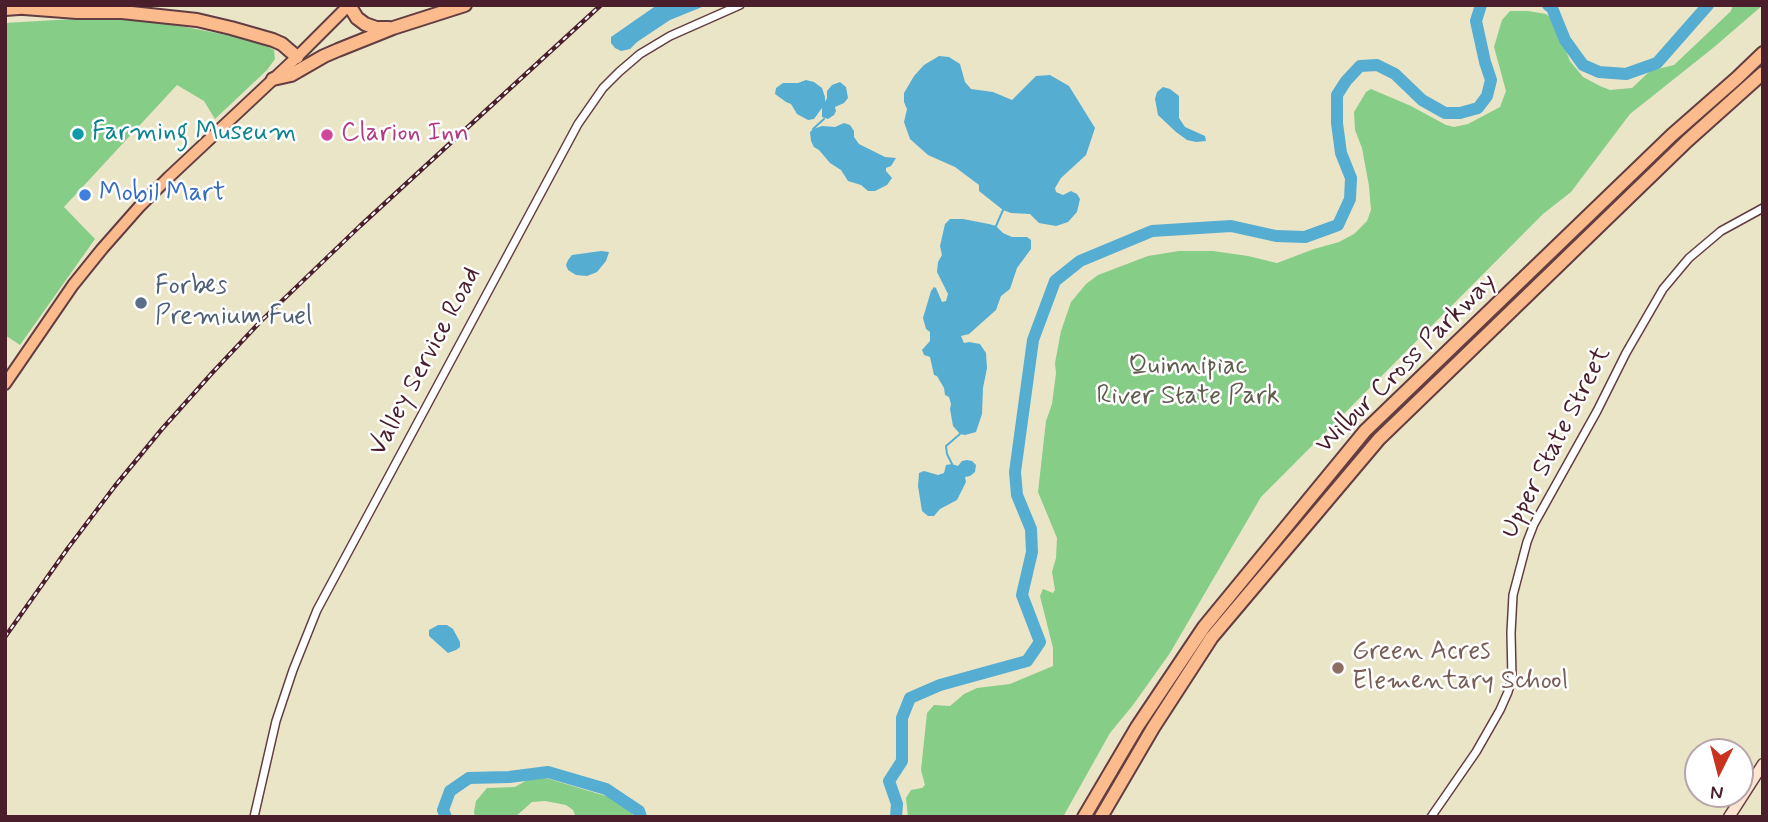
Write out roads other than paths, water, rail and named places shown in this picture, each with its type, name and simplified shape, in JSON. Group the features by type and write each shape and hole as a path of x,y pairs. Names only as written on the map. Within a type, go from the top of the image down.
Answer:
{"highway":[{"path":"5,9 50,5"},
{"path":"349,5 357,18 365,24 393,29"},
{"path":"273,79 289,76 324,56 393,29 465,5"},
{"path":"24,8 122,12 197,20 270,39 282,44 297,57"},
{"path":"1737,78 1763,45"},
{"name":"Wilbur Cross Parkway","path":"1084,817 1137,727 1203,627 1365,431 1672,135 1763,54"},
{"name":"Wilbur Cross Parkway","path":"1101,817 1153,728 1212,637 1378,439 1687,141 1763,73"}],"main road":[{"path":"5,384 52,314 102,248 159,186 349,5"},
{"path":"1729,817 1763,764"}],"street":[{"name":"Valley Service Road","path":"254,817 276,721 317,610 578,124 603,88 640,54 670,36 740,5"},
{"name":"Upper State Street","path":"1431,817 1476,752 1508,692 1511,678 1513,595 1527,541 1626,353 1663,289 1689,258 1721,231 1763,208"}],"water":[{"path":"657,5 707,5 670,20 630,49 621,51 615,48 611,37"},
{"path":"939,56 949,57 960,64 965,82 971,89 993,92 1012,100 1036,76 1050,75 1069,86 1095,128 1086,155 1061,178 1055,188 1056,192 1063,195 1071,191 1080,199 1077,212 1068,222 1056,226 1039,223 1030,214 1003,210 979,191 979,185 955,167 928,155 910,139 904,122 907,109 904,93 924,65"},
{"path":"806,80 822,88 825,102 827,91 840,82 846,87 848,98 835,107 834,115 828,119 822,117 822,108 814,119 808,120 775,94 776,88 783,83"},
{"path":"1163,87 1179,96 1179,118 1185,127 1205,136 1206,141 1187,140 1158,115 1155,99 1157,92"},
{"path":"844,123 850,125 859,144 885,157 896,158 891,166 886,168 892,178 887,185 875,191 868,191 861,185 848,181 841,170 814,147 810,132 813,129 822,126 835,127"},
{"path":"950,219 989,224 1012,237 1027,237 1031,240 1031,249 1017,268 1010,289 1001,296 996,310 969,334 961,336 964,343 980,344 986,353 987,368 982,414 976,432 965,435 960,434 953,426 949,397 945,395 944,388 934,375 930,357 924,355 922,350 930,341 930,332 926,329 923,318 931,291 936,288 942,302 946,301 948,294 937,272 942,255 940,246 945,224"},
{"path":"609,252 597,272 587,276 576,275 568,270 566,265 572,255"},
{"path":"967,460 976,465 975,472 965,477 966,482 957,500 940,509 934,516 928,516 922,511 919,473 924,471 938,475 944,473 946,465 958,466"},
{"path":"438,625 447,625 453,629 460,647 448,653 429,636 429,630"}],"waterway":[{"path":"896,817 897,804 889,781 902,761 902,718 910,698 940,685 1027,661 1040,642 1022,595 1032,552 1031,529 1017,495 1015,472 1033,340 1055,281 1080,261 1152,231 1231,226 1276,236 1305,237 1338,225 1350,199 1351,178 1341,153 1337,123 1337,95 1346,81 1360,66 1377,65 1395,74 1422,100 1445,113 1460,113 1478,108 1487,96 1491,80 1476,21 1481,5"},
{"path":"1548,5 1552,8 1565,40 1583,65 1599,72 1626,74 1657,63 1708,5"},
{"path":"813,129 824,119"},
{"path":"996,226 1003,210"},
{"path":"952,464 946,446 960,434"},
{"path":"446,817 443,810 450,791 469,778 548,772 606,789 639,811 641,817"}],"railway":[{"path":"5,637 115,486 162,429 261,321 360,226 601,5"}],"place":[{"name":"Farming Museum","path":"78,134"},
{"name":"Clarion Inn","path":"327,135"},
{"name":"Mobil Mart","path":"85,195"},
{"name":"Forbes Premium Fuel","path":"141,303"},
{"name":"Green Acres Elementary School","path":"1338,668"}],"park label":[{"name":"Quinnipiac River State Park","path":"1188,383"}]}
